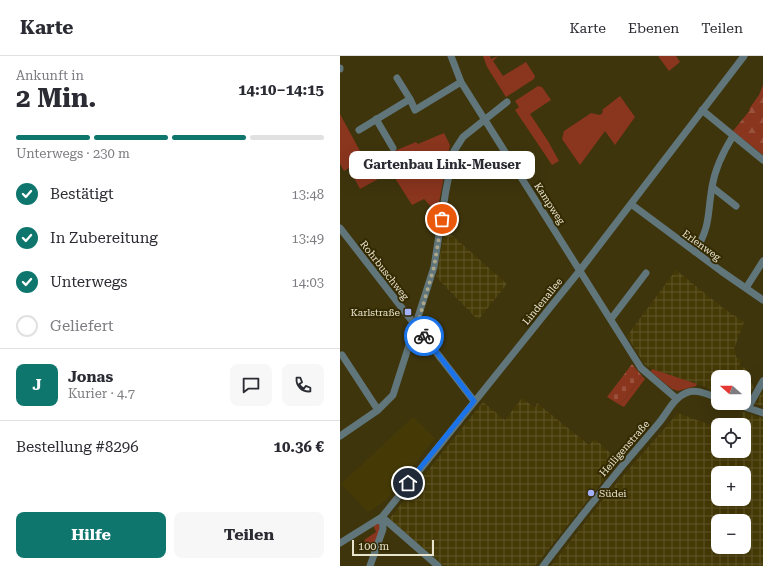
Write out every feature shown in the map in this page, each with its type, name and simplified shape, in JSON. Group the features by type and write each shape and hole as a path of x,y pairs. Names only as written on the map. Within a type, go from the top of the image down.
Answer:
{"street":[{"name":"Kampweg","path":"451,56 461,82 641,368 677,399"},
{"name":"Lindenallee","path":"340,543 382,516 580,269 744,56"},
{"path":"397,78 416,110 461,82"},
{"path":"359,130 410,99"},
{"path":"340,436 378,410 393,395 417,326 434,267 446,190 454,151 463,137 507,102"},
{"path":"702,110 763,160"},
{"path":"376,119 393,148"},
{"path":"695,252 704,237 709,220 712,187 723,152 733,136"},
{"path":"712,187 736,206"},
{"name":"Erlenweg","path":"630,204 763,300"},
{"name":"Rohrbuschweg","path":"340,228 474,401"},
{"path":"746,288 763,261"},
{"path":"611,319 646,273"},
{"path":"342,355 378,410"},
{"path":"751,403 763,381"},
{"path":"677,399 686,393 694,391 711,396"},
{"name":"Heiligenstraße","path":"543,566 604,486 663,418 677,399"},
{"path":"751,409 763,413"},
{"path":"370,566 383,529 382,516"},
{"path":"382,516 438,566"}],"shaded area":[{"path":"445,229 507,284 478,320 436,277"},
{"path":"676,270 723,308 744,322 734,349 736,357 742,360 739,365 748,370 711,370 711,389 652,369 645,365 627,336"},
{"path":"751,382 754,387 751,391"},
{"path":"763,390 763,406 755,404"},
{"path":"522,398 535,408 537,403 589,445 595,439 619,461 535,566 444,566 389,519 483,402 505,420"},
{"path":"743,412 763,418 763,566 551,566 607,494 678,413 711,425 711,458 751,458 751,418 741,418"},
{"path":"413,417 435,438 385,501 368,512 341,484"}],"green space":[{"path":"483,56 490,56 491,59 498,56 493,61 503,76 526,62 535,76 534,79 506,97 487,67"},
{"path":"658,56 676,56 680,62 669,71"},
{"path":"763,85 763,155 733,131 750,110 749,109 759,95"},
{"path":"538,86 542,87 551,100 530,114 559,161 552,165 515,110 519,107 515,101"},
{"path":"620,96 635,117 615,145 605,131 580,165 562,139 564,131 591,113 600,115 603,112 602,110"},
{"path":"340,114 373,175 388,167 382,156 416,142 418,144 444,133 450,145 437,213 424,199 412,205 391,172 360,189 349,168 344,171 340,164"},
{"path":"632,364 642,376 620,405 607,397"},
{"path":"652,369 697,384 696,386 678,391 672,389 651,372"},
{"path":"642,376 645,379 624,407 620,405"},
{"path":"379,522 380,529 374,547 370,548 364,540 376,532 373,525"}],"way so far":[{"path":"424,336 417,326 434,267 442,219"}],"place":[{"name":"Gartenbau Link-Meuser","path":"442,219"},
{"name":"Karlstraße","path":"408,312"},
{"name":"Südei","path":"591,493"}],"route":[{"path":"408,483 474,401 424,336"}]}
